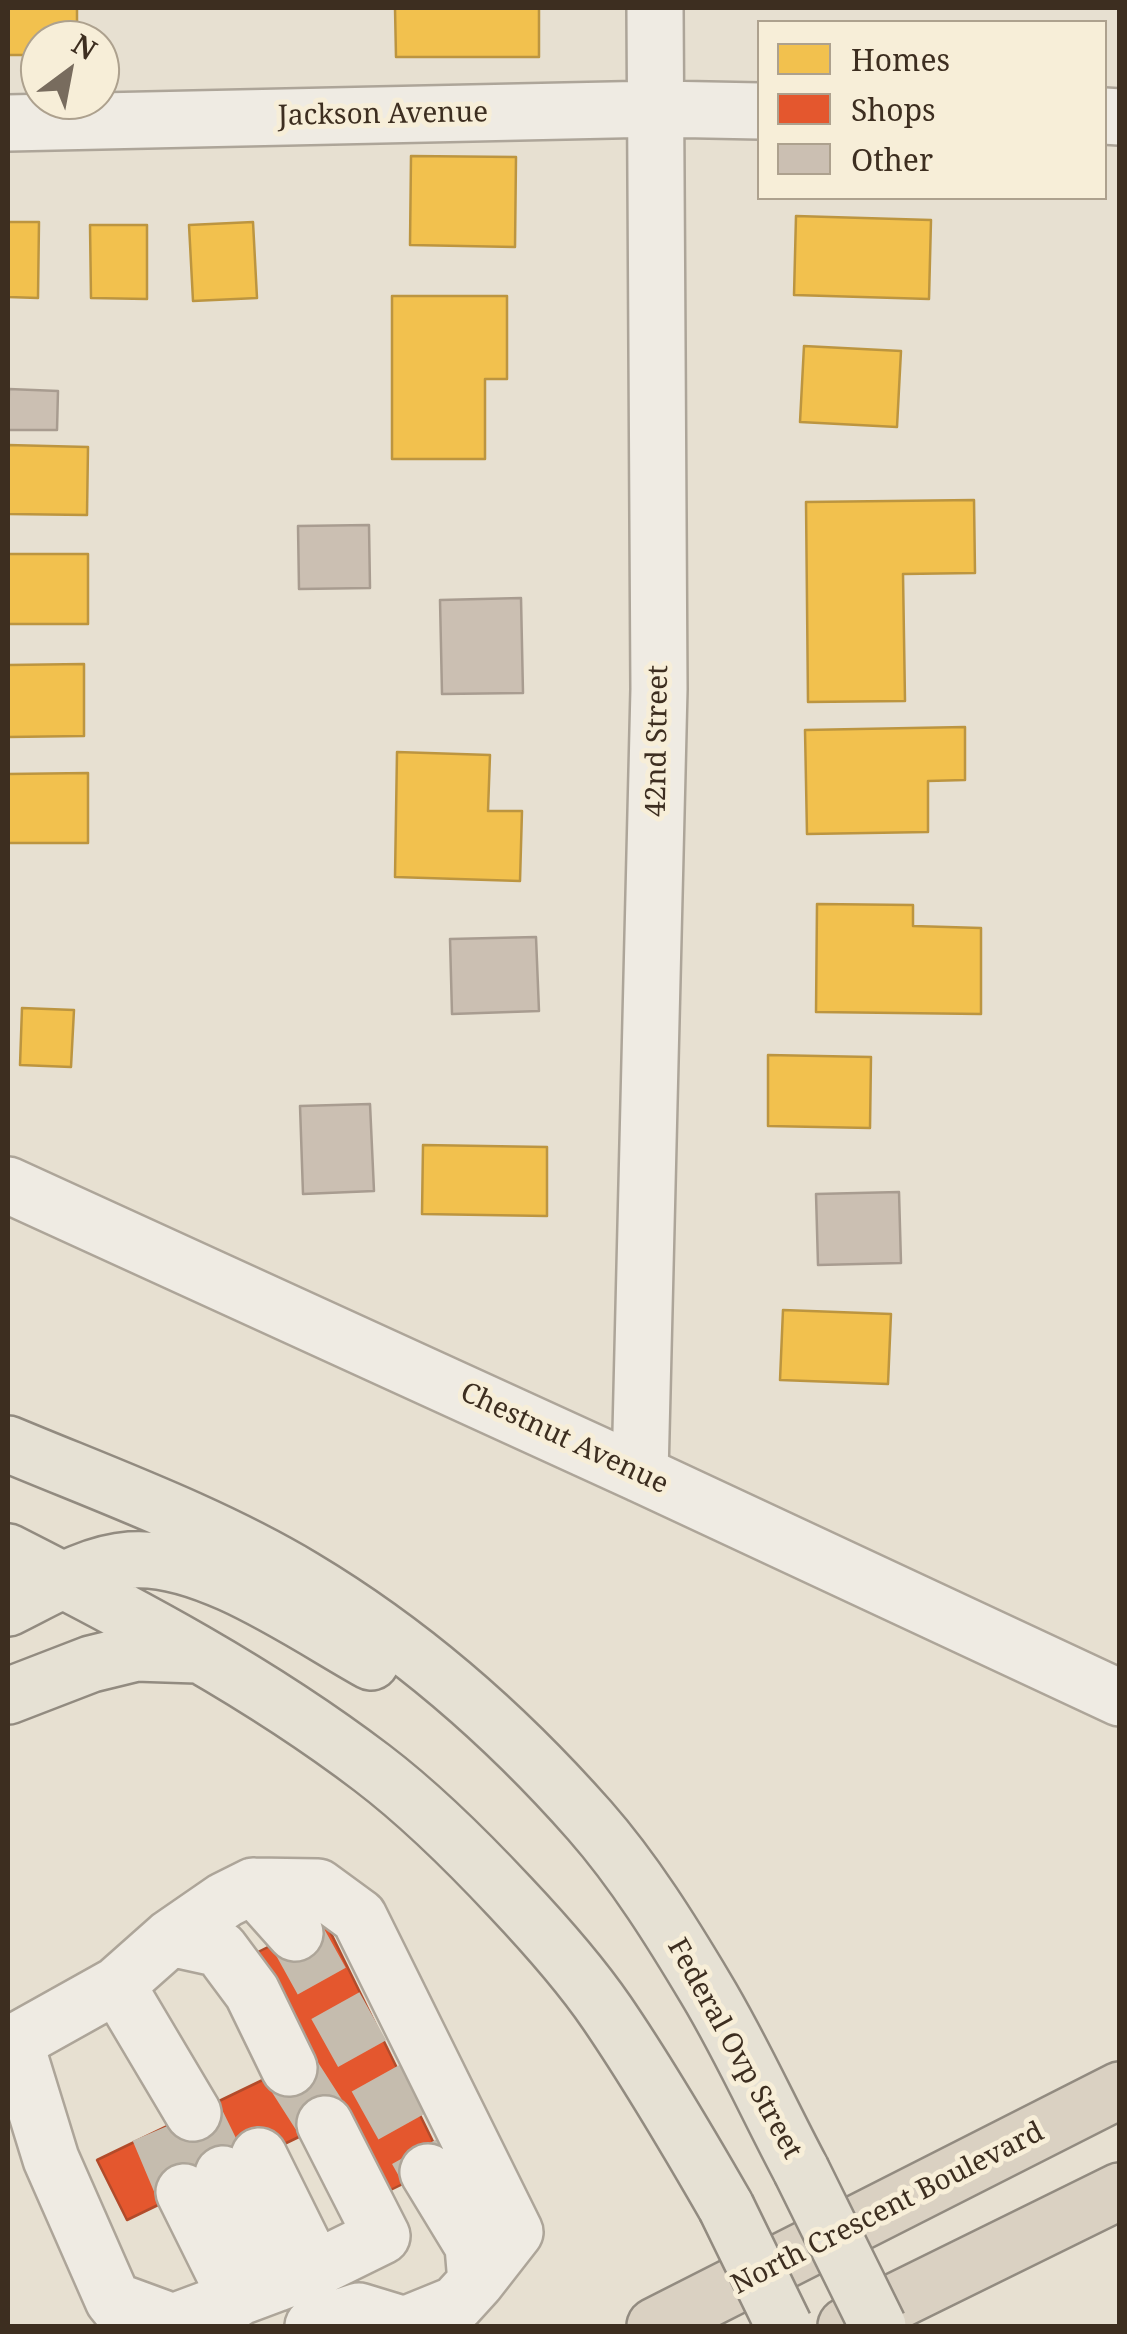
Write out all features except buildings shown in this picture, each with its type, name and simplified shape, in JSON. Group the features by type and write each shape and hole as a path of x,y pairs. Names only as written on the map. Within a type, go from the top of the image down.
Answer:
{"highway":[{"name":"North Crescent Boulevard","path":"656,2326 1120,2090"},
{"path":"846,2326 1120,2191"}],"main road":[{"name":"Federal Ovp Street","path":"8,1444 127,1493 301,1577 400,1645 518,1744 593,1824 674,1937 708,1992 878,2326"},
{"path":"8,1552 203,1656 285,1706 374,1770 459,1843 542,1930 606,2011 726,2207 784,2326"},
{"path":"8,1608 100,1566 132,1560 170,1563 214,1575 518,1744"},
{"path":"8,1696 91,1664 136,1653 203,1656"}],"street":[{"name":"42nd Street","path":"640,1474 660,690 656,8"},
{"name":"Jackson Avenue","path":"8,123 658,109 757,111"},
{"name":"Chestnut Avenue","path":"8,1185 1120,1698"},
{"path":"313,2326 358,2311 403,2326 456,2304 514,2232 359,1917 318,1888 239,1893 170,1938 117,1985 11,2043 51,2160 124,2313 173,2322 277,2284 382,2236 325,2124"},
{"path":"239,1893 295,1934"},
{"path":"170,1938 220,1949 252,1992 288,2068"},
{"path":"117,1985 192,2114"},
{"path":"428,2172 473,2246 476,2282"},
{"path":"277,2284 222,2174 277,2284"}],"tunnel":[{"path":"295,1933 428,2172"},
{"path":"289,2068 325,2124"},
{"path":"193,2113 223,2174"},
{"path":"158,2130 184,2192"}]}
